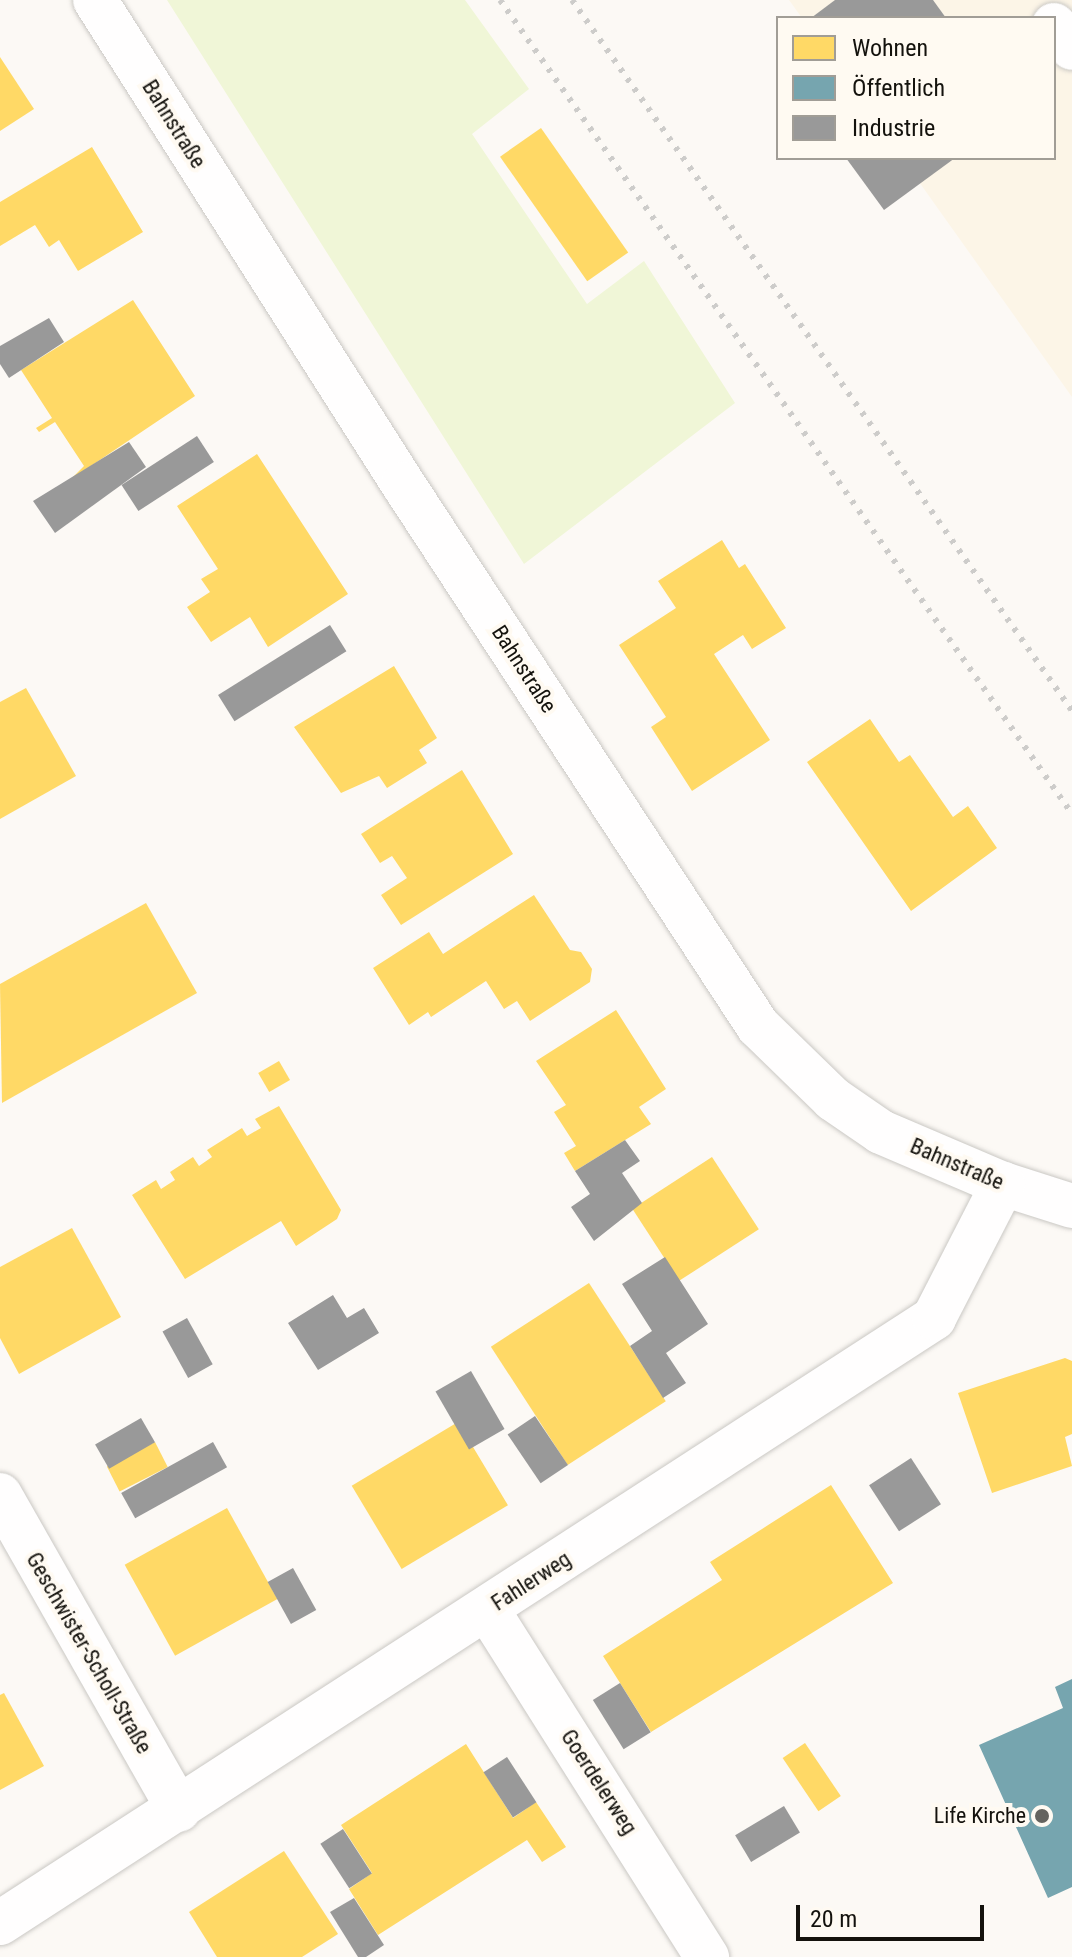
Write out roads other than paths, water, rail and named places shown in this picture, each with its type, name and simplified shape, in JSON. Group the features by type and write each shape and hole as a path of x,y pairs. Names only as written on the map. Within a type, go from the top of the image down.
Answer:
{"street":[{"name":"Bahnstraße","path":"95,0 758,1026 833,1099 881,1132 1003,1184 1072,1206"},
{"path":"1035,0 1047,16"},
{"path":"1056,28 1072,48"},
{"name":"Fahlerweg","path":"0,1923 179,1810 934,1318 1003,1184"},
{"name":"Geschwister-Scholl-Straße","path":"0,1495 179,1810"},
{"name":"Goerdelerweg","path":"487,1609 707,1957"}],"railway":[{"path":"500,0 1072,814"},
{"path":"572,0 1072,711"}],"place":[{"name":"Life Kirche","path":"1042,1816"}]}
